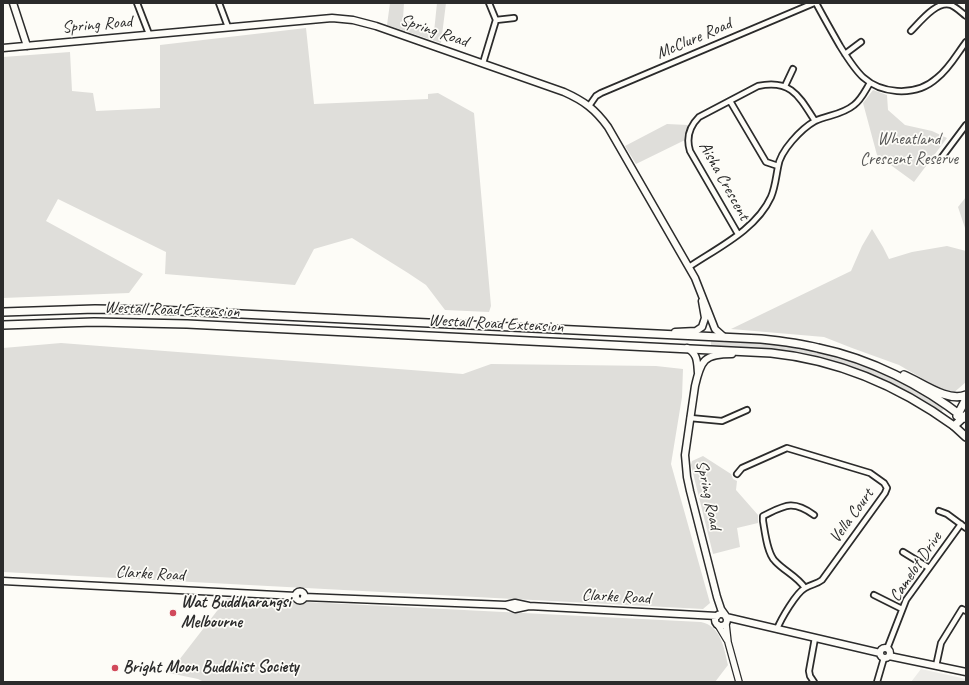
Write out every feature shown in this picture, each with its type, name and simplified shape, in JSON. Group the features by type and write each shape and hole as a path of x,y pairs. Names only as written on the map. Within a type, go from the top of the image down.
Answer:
{"main road":[{"path":"13,3 27,46"},
{"name":"Spring Road","path":"3,48 332,18 353,20 483,63 564,92 589,106 608,127 689,267 699,287 715,329 724,337"},
{"name":"Spring Road","path":"649,333 691,332 702,327 704,318 699,287"},
{"name":"Westall Road Extension","path":"3,312 102,309 166,310 761,339 819,348 856,359 885,370 919,388 964,416"},
{"name":"Westall Road Extension","path":"3,325 94,322 187,324 784,354 832,364 879,381 915,400 953,426 966,437"},
{"name":"Spring Road","path":"687,348 694,352 698,375"},
{"name":"Spring Road","path":"726,620 717,597 687,477 685,455 698,375 704,361 707,358 727,354 764,356 784,354"},
{"path":"885,370 905,375 946,395 959,397 966,395"},
{"path":"953,426 964,416 966,399"},
{"name":"Clarke Road","path":"3,581 296,596 297,599 300,600 303,599 304,596 506,605 515,609 529,606 701,616 717,615"},
{"name":"Spring Road","path":"717,597 717,615"},
{"path":"726,620 722,614 717,615 715,619 717,624 722,626 726,620 736,618 741,621 884,656 966,672"},
{"name":"Clarke Road","path":"701,616 717,624"},
{"path":"884,656 890,651 887,649"}],"street":[{"path":"137,3 149,34"},
{"path":"219,3 228,27"},
{"path":"483,63 496,20 489,3"},
{"path":"815,3 852,66 870,83 888,90 911,91 924,87 941,75 966,42"},
{"name":"McClure Road","path":"589,106 596,96 601,93 815,3"},
{"path":"911,30 935,7 942,3 950,4 966,16"},
{"path":"496,20 514,18"},
{"path":"845,54 861,42"},
{"path":"793,69 785,86 804,104 815,121"},
{"path":"689,267 738,234 764,209 775,186 778,166 783,154 802,130 815,121 844,112 855,105 870,83"},
{"name":"Aisha Crescent","path":"738,234 690,151 688,143 689,133 693,123 699,117 758,86 768,84 785,86"},
{"path":"730,101 766,162 778,166"},
{"path":"942,157 966,125"},
{"path":"690,418 722,421 747,410"},
{"name":"Vella Court","path":"737,474 742,468 787,448 870,473 884,483 887,488 886,493 822,580 816,585 806,588 800,592 781,619 777,629"},
{"path":"806,588 800,580 775,561 770,554 762,522 763,516 786,506 793,505 807,510 814,515"},
{"path":"939,511 947,514 966,528"},
{"name":"Camelot Drive","path":"887,649 902,609 910,593 961,524"},
{"path":"903,552 929,568"},
{"path":"874,594 902,609"},
{"path":"936,666 941,644 962,609 966,611"},
{"name":"Spring Road","path":"726,620 728,642 739,682"},
{"name":"Spring Road","path":"717,624 728,642"},
{"path":"814,682 809,671 815,638"},
{"path":"877,682 884,656"}],"shaded area":[{"path":"921,669 966,679 966,682 911,682"}],"green space":[{"path":"390,3 404,3 403,19 434,32 437,3 446,3 441,43 387,25"},
{"path":"306,28 314,104 428,99 428,94 438,93 474,113 491,306 489,312 445,310 426,285 352,238 314,249 295,285 165,274 166,252 58,199 46,221 143,274 129,293 3,298 3,57 70,52 72,91 93,93 96,111 160,108 160,45"},
{"name":"Wheatland Crescent Reserve","path":"873,90 887,95 888,110 905,125 932,131 947,138 914,182 877,155 863,103"},
{"path":"667,124 688,125 685,140 636,164 625,146"},
{"path":"966,197 966,231 958,207"},
{"path":"872,229 889,259 912,252 947,246 966,251 966,382 951,395 899,365 824,337 731,329 851,271 862,246"},
{"path":"711,338 785,344 833,355 880,372 945,408 941,412 884,381 839,363 823,359 711,347"},
{"path":"61,343 463,374 491,364 656,366 683,369 682,397 671,464 710,603 703,609 3,572 3,348"},
{"path":"703,456 731,474 733,479 737,481 736,490 758,515 758,523 737,528 740,547 713,554 691,465 692,461"},
{"path":"227,598 701,622 708,624 717,633 723,645 728,665 715,682 201,682 202,681 198,679 169,673"}],"place":[{"name":"Wat Buddharangsi Melbourne","path":"173,613"},
{"name":"Bright Moon Buddhist Society","path":"115,668"}]}
